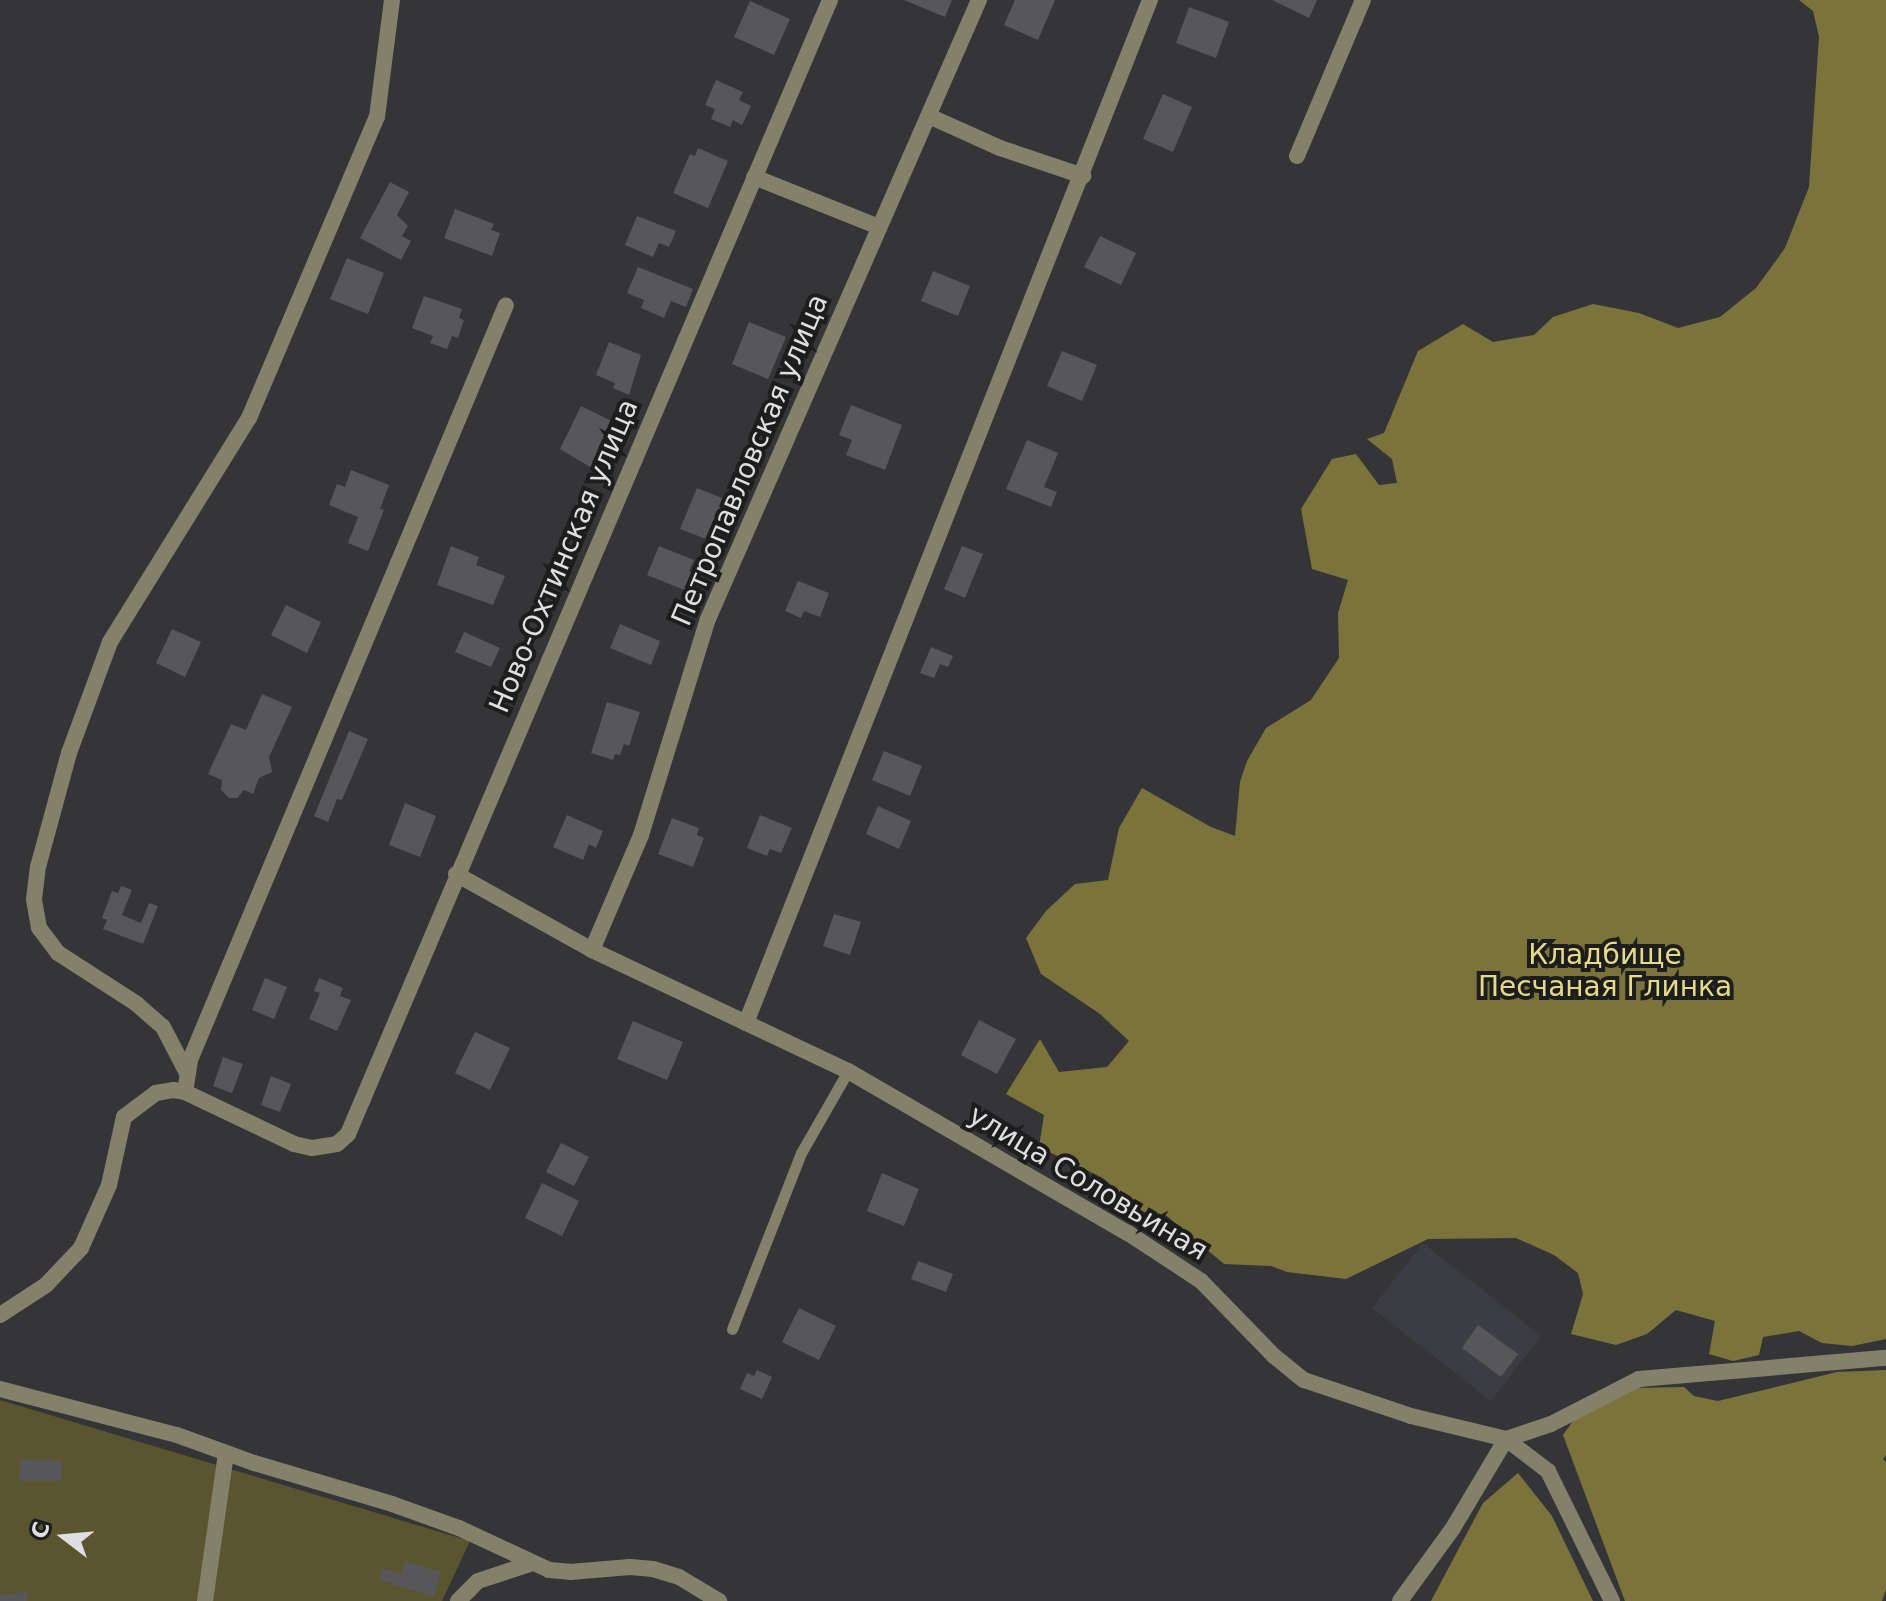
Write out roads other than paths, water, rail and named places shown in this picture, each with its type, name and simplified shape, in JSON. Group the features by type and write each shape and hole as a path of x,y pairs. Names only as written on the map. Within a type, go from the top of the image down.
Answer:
{"street":[{"path":"187,1073 163,1027 137,1004 58,953 39,928 34,899 38,867 69,753 110,642 249,418 377,117 392,0"},
{"name":"Ново-Охтинская улица","path":"185,1092 294,1144 325,1148 337,1144 348,1134 830,0"},
{"name":"Петропавловская улица","path":"592,950 641,835 708,619 879,227 931,117 979,0"},
{"path":"746,1023 1150,0"},
{"path":"1297,156 1363,0"},
{"path":"931,117 1000,148 1083,176"},
{"path":"754,177 879,227"},
{"path":"0,1315 46,1285 81,1248 109,1185 124,1117 156,1093 173,1090 185,1092 187,1073 506,305"},
{"name":"улица Соловьиная","path":"456,874 592,950 848,1071 1128,1233 1201,1281 1274,1356 1304,1380 1411,1416 1506,1439"},
{"path":"1400,1601 1453,1528 1506,1439 1551,1424 1639,1379 1886,1358"},
{"path":"0,1389 177,1435 445,1523 530,1564 570,1572 630,1567 653,1569 679,1577 719,1601"},
{"path":"1506,1439 1548,1471 1612,1601"},
{"path":"205,1601 226,1453"},
{"path":"458,1601 478,1581 530,1564"}],"lane":[{"path":"732,1329 801,1153 848,1071"}],"park label":[{"name":"Кладбище Песчаная Глинка","path":"1605,971"}]}
